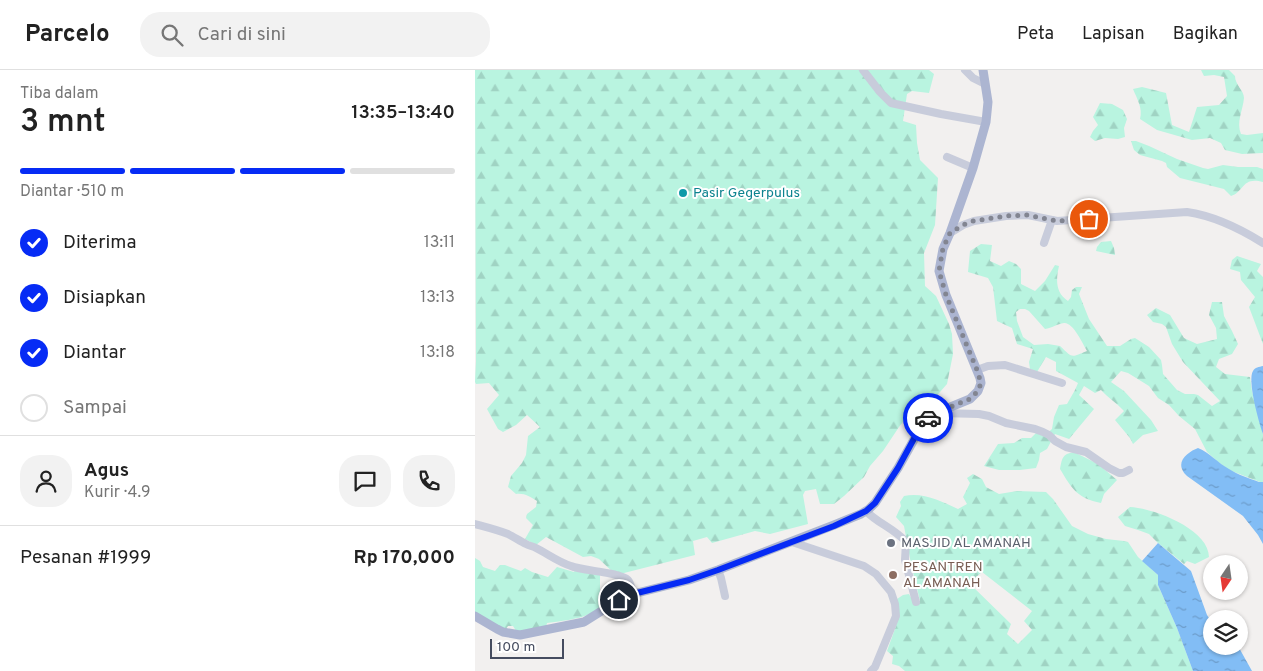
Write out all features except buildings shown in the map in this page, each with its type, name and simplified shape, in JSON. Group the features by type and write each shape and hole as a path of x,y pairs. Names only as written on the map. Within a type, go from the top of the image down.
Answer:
{"main road":[{"path":"475,616 497,630 519,635 584,622 619,600 633,594 689,580 718,570 834,526 866,511 875,503 898,468 925,420 935,413 970,399 978,391 981,383 946,295 939,271 943,248 973,168 986,122 988,102 983,70"}],"street":[{"path":"863,70 891,103 986,122"},
{"path":"965,70 973,78 985,84"},
{"path":"947,157 973,168"},
{"path":"950,233 963,225 985,219 1027,215 1052,220 1187,212 1213,217 1242,230 1263,243"},
{"path":"1044,242 1052,220"},
{"path":"977,370 988,366 1005,365 1061,383"},
{"path":"935,413 979,414 1006,423 1035,429 1066,447 1086,452 1119,473 1129,470"},
{"path":"866,511 871,517 892,530 906,542 905,560 916,602"},
{"path":"475,524 499,530 571,566 622,577 628,580 633,594"},
{"path":"792,542 864,566 876,574 891,592 896,616 875,667 871,671"},
{"path":"718,570 725,596"}],"green space":[{"path":"475,70 929,70 934,74 929,93 912,91 907,94 903,121 916,125 920,160 938,178 935,225 924,253 925,286 936,296 952,334 953,354 947,384 926,408 916,405 870,466 864,477 834,504 820,504 816,489 805,491 803,495 808,524 770,534 755,531 712,543 707,537 693,541 695,555 616,575 599,559 591,556 583,557 546,537 536,545 525,539 533,525 526,518 527,514 536,507 537,501 525,495 516,494 508,487 511,476 526,455 528,436 540,427 527,415 516,425 503,432 498,429 487,409 499,395 489,383 476,384 475,382"},
{"path":"1201,70 1229,70 1235,76 1244,98 1239,120 1241,134 1263,133 1263,153 1242,154 1225,150 1221,143 1210,138 1192,140 1157,130 1140,119 1140,107 1133,89 1142,87 1166,93 1172,125 1189,132 1197,107 1219,105 1227,96 1224,77 1204,76"},
{"path":"1100,103 1112,104 1123,110 1127,119 1124,128 1125,137 1118,139 1105,138 1095,141 1090,137 1098,125 1093,117"},
{"path":"1131,141 1136,141 1203,168 1208,169 1223,165 1257,167 1263,169 1263,182 1251,181 1231,196 1224,189 1180,178 1167,167 1166,163 1140,155 1134,150"},
{"path":"1111,241 1115,255 1096,251 1101,242"},
{"path":"981,244 992,245 990,261 1001,266 1009,261 1016,264 1021,269 1021,284 1035,291 1045,281 1055,265 1059,266 1057,281 1061,294 1068,301 1072,290 1076,287 1082,287 1079,294 1089,319 1107,346 1120,346 1135,338 1149,347 1161,360 1163,374 1177,390 1185,394 1198,395 1212,406 1220,401 1183,362 1172,344 1166,327 1153,322 1147,315 1156,308 1170,315 1184,338 1197,344 1217,339 1216,328 1209,315 1212,302 1222,302 1224,316 1238,344 1232,354 1219,359 1216,367 1225,374 1250,377 1263,434 1263,482 1229,470 1217,461 1207,452 1195,429 1169,405 1158,398 1149,386 1128,373 1121,371 1111,382 1124,391 1151,420 1158,431 1143,435 1133,444 1115,420 1124,411 1101,390 1095,393 1084,386 1079,395 1094,409 1069,439 1055,434 1047,449 1040,453 1036,468 999,470 984,466 998,444 1014,443 1022,438 1031,438 1036,433 1044,436 1052,429 1059,405 1067,404 1078,383 1056,371 1056,362 1046,357 1037,372 1030,369 1029,362 1033,349 1017,344 1012,328 997,321 993,287 988,278 968,272 970,251","holes":["1020,309 1025,309 1045,329 1064,323 1071,326 1087,351 1072,356 1060,346 1048,344 1034,345 1023,337 1017,321 1016,312"]},
{"path":"1237,256 1261,264 1257,271 1263,277 1263,344 1249,307 1255,297 1241,280 1240,272 1230,269 1232,260"},
{"path":"1074,452 1098,464 1117,480 1104,494 1101,503 1076,492 1060,469 1063,457"},
{"path":"973,474 982,479 986,487 999,494 1017,491 1046,492 1072,526 1088,534 1128,542 1138,557 1158,575 1158,585 1193,671 905,671 899,666 892,664 893,656 887,651 896,626 898,614 897,599 909,594 914,603 920,601 904,526 896,517 901,506 900,502 904,496 918,495 932,498 958,509 967,504 963,497 970,483 967,478","holes":["982,572 1032,611 1024,621 1032,630 1018,644 1007,634 1011,624 969,583"]},
{"path":"1130,507 1152,511 1165,516 1190,529 1207,547 1209,555 1203,555 1203,560 1195,564 1187,561 1184,564 1149,534 1125,526 1118,517"},
{"path":"475,558 480,561 483,567 495,571 500,565 505,565 521,571 525,568 548,577 557,567 574,572 578,565 600,573 600,591 607,601 595,612 579,618 547,623 546,628 518,634 513,626 508,626 505,630 475,612"}],"water":[{"path":"1263,366 1263,434 1251,383 1254,370 1257,367"},
{"path":"1198,448 1232,471 1263,482 1263,544 1243,516 1183,472 1181,465 1183,459 1188,453"},
{"path":"1158,543 1191,571 1205,610 1203,610 1203,655 1243,655 1252,671 1193,671 1158,585 1158,575 1142,561"}],"way so far":[{"path":"928,418 935,413 970,399 978,391 981,383 940,278 939,265 943,248 950,233 973,221 1006,216 1027,215 1057,221 1089,219"}],"place":[{"name":"Pasir Gegerpulus","path":"683,193"},
{"name":"MASJID AL AMANAH","path":"891,543"},
{"name":"PESANTREN AL AMANAH","path":"893,575"}],"route":[{"path":"619,600 633,594 689,580 718,570 834,526 866,511 875,503 898,468 922,424 928,418"}]}
